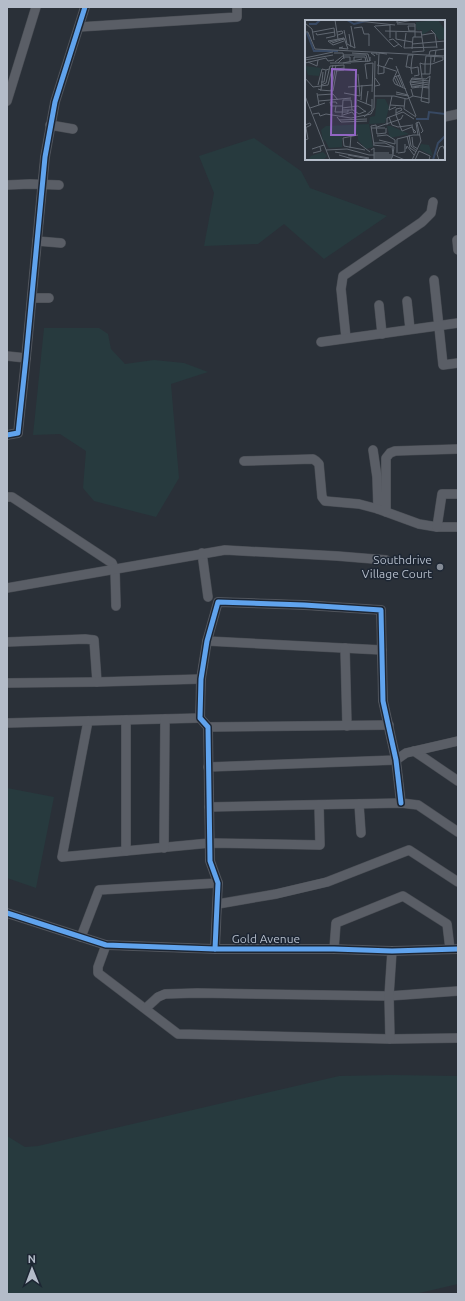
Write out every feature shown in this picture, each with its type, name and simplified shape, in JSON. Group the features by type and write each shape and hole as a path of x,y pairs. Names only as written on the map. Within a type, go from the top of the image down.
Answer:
{"street":[{"path":"7,101 36,7"},
{"path":"7,435 18,433 42,184 50,124 55,102 85,7"},
{"path":"79,27 237,18 237,7"},
{"path":"445,118 458,114"},
{"path":"50,124 72,129"},
{"path":"7,185 59,185"},
{"path":"346,338 341,289 344,276 422,222 431,213 433,202"},
{"path":"457,240 458,250"},
{"path":"37,241 61,242"},
{"path":"434,280 443,365 458,363"},
{"path":"32,298 49,298"},
{"path":"407,301 410,329"},
{"path":"379,305 382,334"},
{"path":"321,342 458,323"},
{"path":"7,356 26,358"},
{"path":"382,511 386,458 390,453 395,451 458,449"},
{"path":"373,450 382,511"},
{"path":"244,461 313,459 319,464 322,497 324,501 359,504 419,524 437,527 458,527"},
{"path":"437,527 442,494 458,494"},
{"path":"7,497 12,497 112,563 115,570 116,606"},
{"path":"7,588 225,550 386,560"},
{"path":"202,553 208,597"},
{"path":"215,949 218,883 210,861 208,727 200,718 200,679 218,602 381,610 383,701 396,760 401,803"},
{"path":"7,642 85,639 94,640 97,682"},
{"path":"208,641 382,650"},
{"path":"345,648 347,726"},
{"path":"7,683 200,679"},
{"path":"7,723 200,718"},
{"path":"164,848 165,719"},
{"path":"126,720 126,851"},
{"path":"88,721 62,857 210,844 320,845 319,805"},
{"path":"208,727 389,725"},
{"path":"208,767 396,760 406,753 458,741"},
{"path":"414,751 458,781"},
{"path":"209,807 401,803 418,805 458,832"},
{"path":"359,804 361,834"},
{"path":"218,904 276,894 326,882 409,850 458,882"},
{"path":"81,937 99,890 218,883"},
{"path":"334,949 336,923 403,896 447,924 454,949"},
{"name":"Gold Avenue","path":"7,913 106,945 215,949 334,949 392,951 454,949"},
{"path":"106,945 98,967 98,973 146,1008 178,1034 390,1039 458,1038"},
{"path":"390,1039 389,996 392,951"},
{"path":"146,1008 158,997 165,994 197,993 389,996 458,992"}],"green space":[{"path":"254,138 301,171 310,188 387,216 324,259 284,224 258,244 204,246 214,193 199,156"},
{"path":"44,328 99,328 108,334 111,349 125,364 154,360 184,363 208,372 171,384 179,478 156,517 94,501 83,488 86,451 60,434 33,435"},
{"path":"7,788 54,797 36,888 7,878"},
{"path":"339,1076 458,1076 458,1284 415,1294 7,1294 7,1136 25,1147 38,1146"}],"cycle path":[{"path":"7,435 18,433 45,157 55,102 85,7"},
{"path":"215,949 218,883 210,861 208,727 200,718 201,679 207,641 218,602 304,605 381,610 383,701 396,760 401,803"},
{"path":"7,913 106,945 215,949 334,949 392,951 458,949"}],"place":[{"name":"Southdrive Village Court","path":"440,567"}]}
